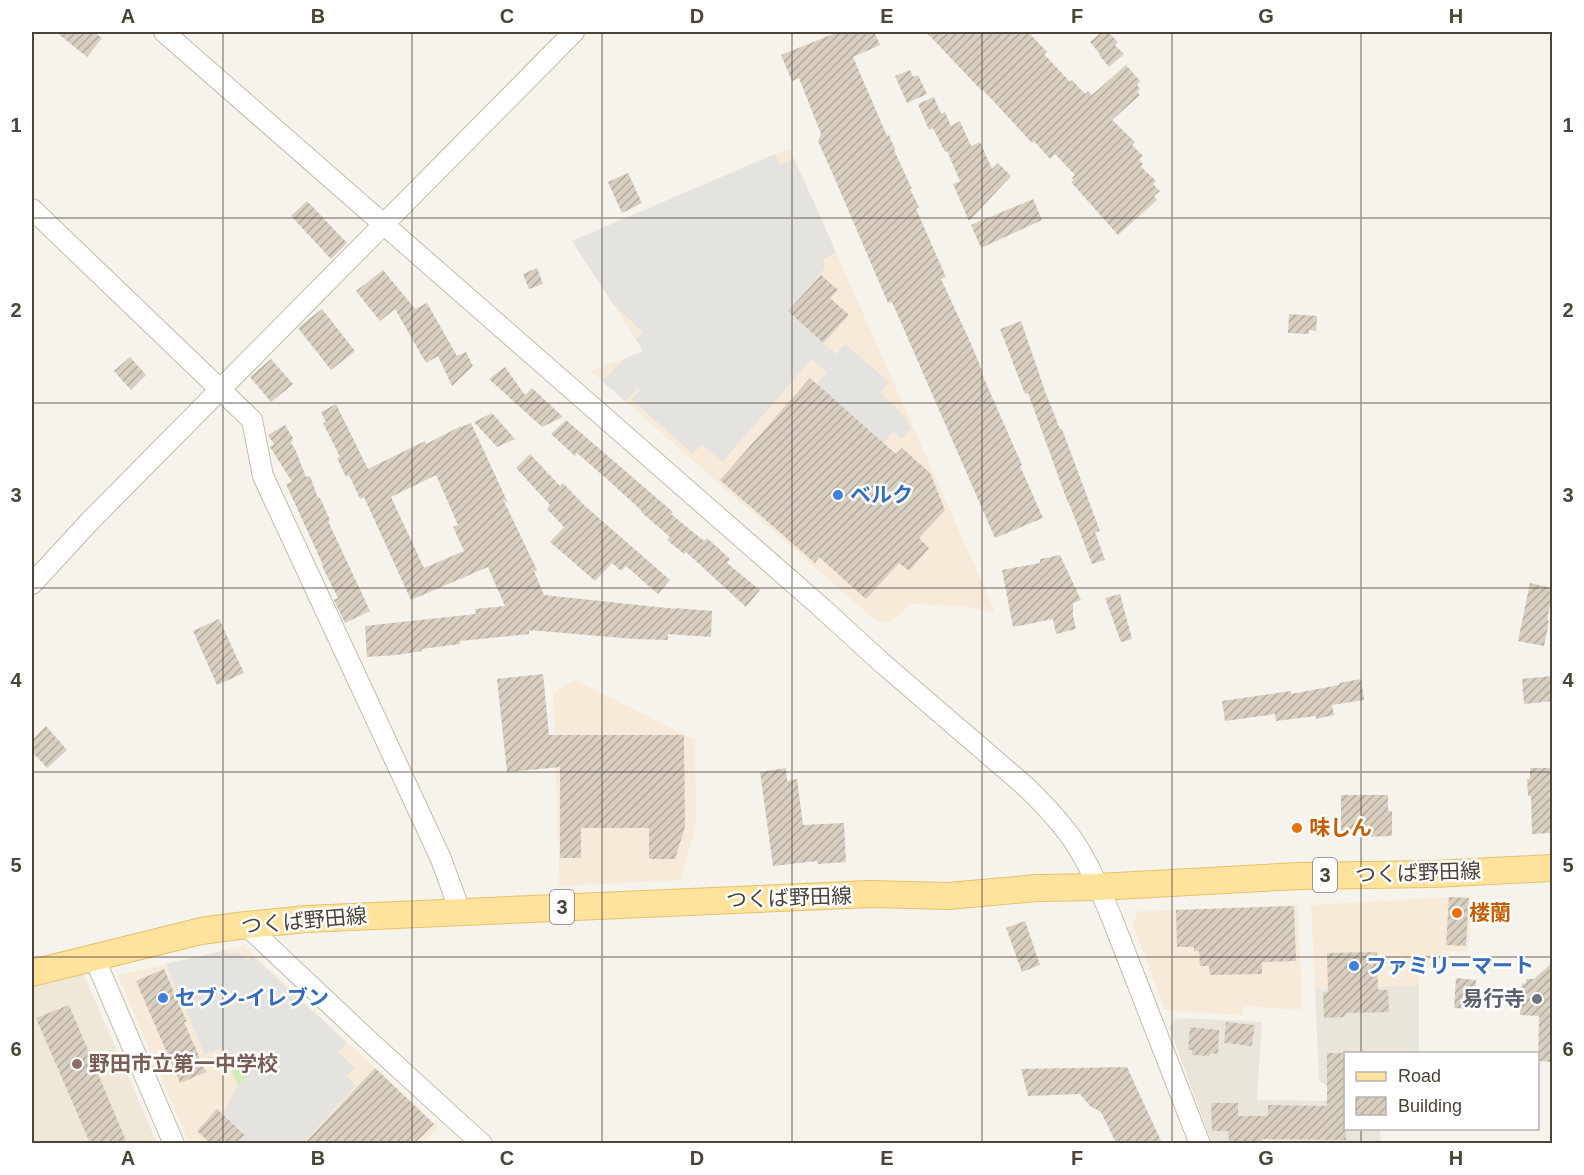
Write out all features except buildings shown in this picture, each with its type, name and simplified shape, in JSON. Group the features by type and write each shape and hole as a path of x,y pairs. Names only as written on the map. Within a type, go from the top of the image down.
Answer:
{"main road":[{"name":"つくば野田線","path":"32,973 201,931 306,919 870,894 948,896 1037,888 1299,876 1433,874 1552,868"}],"street":[{"path":"165,32 1045,805 1072,838 1088,864 1113,921 1200,1143"},
{"path":"32,584 91,520 574,32"},
{"path":"32,209 252,420 263,476 441,860 460,911"},
{"path":"246,925 482,1143"},
{"path":"94,957 174,1143"}],"shaded area":[{"path":"790,148 995,612 960,606 909,604 891,622 876,621 591,371 643,351 572,241"},
{"path":"775,154 780,165 794,159 836,252 823,259 825,268 788,312 836,354 845,344 889,382 880,392 906,418 911,428 902,439 893,432 883,443 817,384 827,373 812,359 722,462 702,444 693,454 631,399 640,390 638,388 625,401 602,381 624,359 643,351 636,339 643,332 613,304 572,241"},
{"path":"574,680 695,740 696,823 681,880 558,886 553,693"},
{"path":"1472,896 1468,951 1446,952 1445,966 1419,967 1419,985 1315,989 1311,905"},
{"path":"1298,905 1302,1010 1244,1006 1243,1015 1165,1010 1133,925 1138,911"},
{"path":"244,946 439,1127 423,1143 189,1143 118,975"},
{"path":"226,950 227,954 238,952 247,961 253,956 347,1043 338,1052 355,1068 347,1076 356,1085 303,1143 287,1141 284,1143 245,1143 240,1140 245,1134 223,1114 238,1085 249,1075 221,1048 205,1055 166,964"},
{"name":"野田市立第一中学校","path":"82,971 157,1143 32,1144 32,984"},
{"path":"1419,985 1419,1052 1344,1052 1344,1057 1327,1086 1319,1081 1315,989"},
{"path":"1177,1018 1262,1022 1257,1100 1344,1101 1344,1130 1380,1130 1381,1143 1212,1143 1169,1027"}],"green space":[{"path":"221,1048 249,1075 238,1085"}],"place":[{"name":"ベルク","path":"838,495"},
{"name":"味しん","path":"1297,828"},
{"name":"楼蘭","path":"1457,913"},
{"name":"ファミリーマート","path":"1354,966"},
{"name":"セブン-イレブン","path":"163,998"},
{"name":"易行寺","path":"1537,999"},
{"name":"野田市立第一中学校","path":"77,1064"}]}
